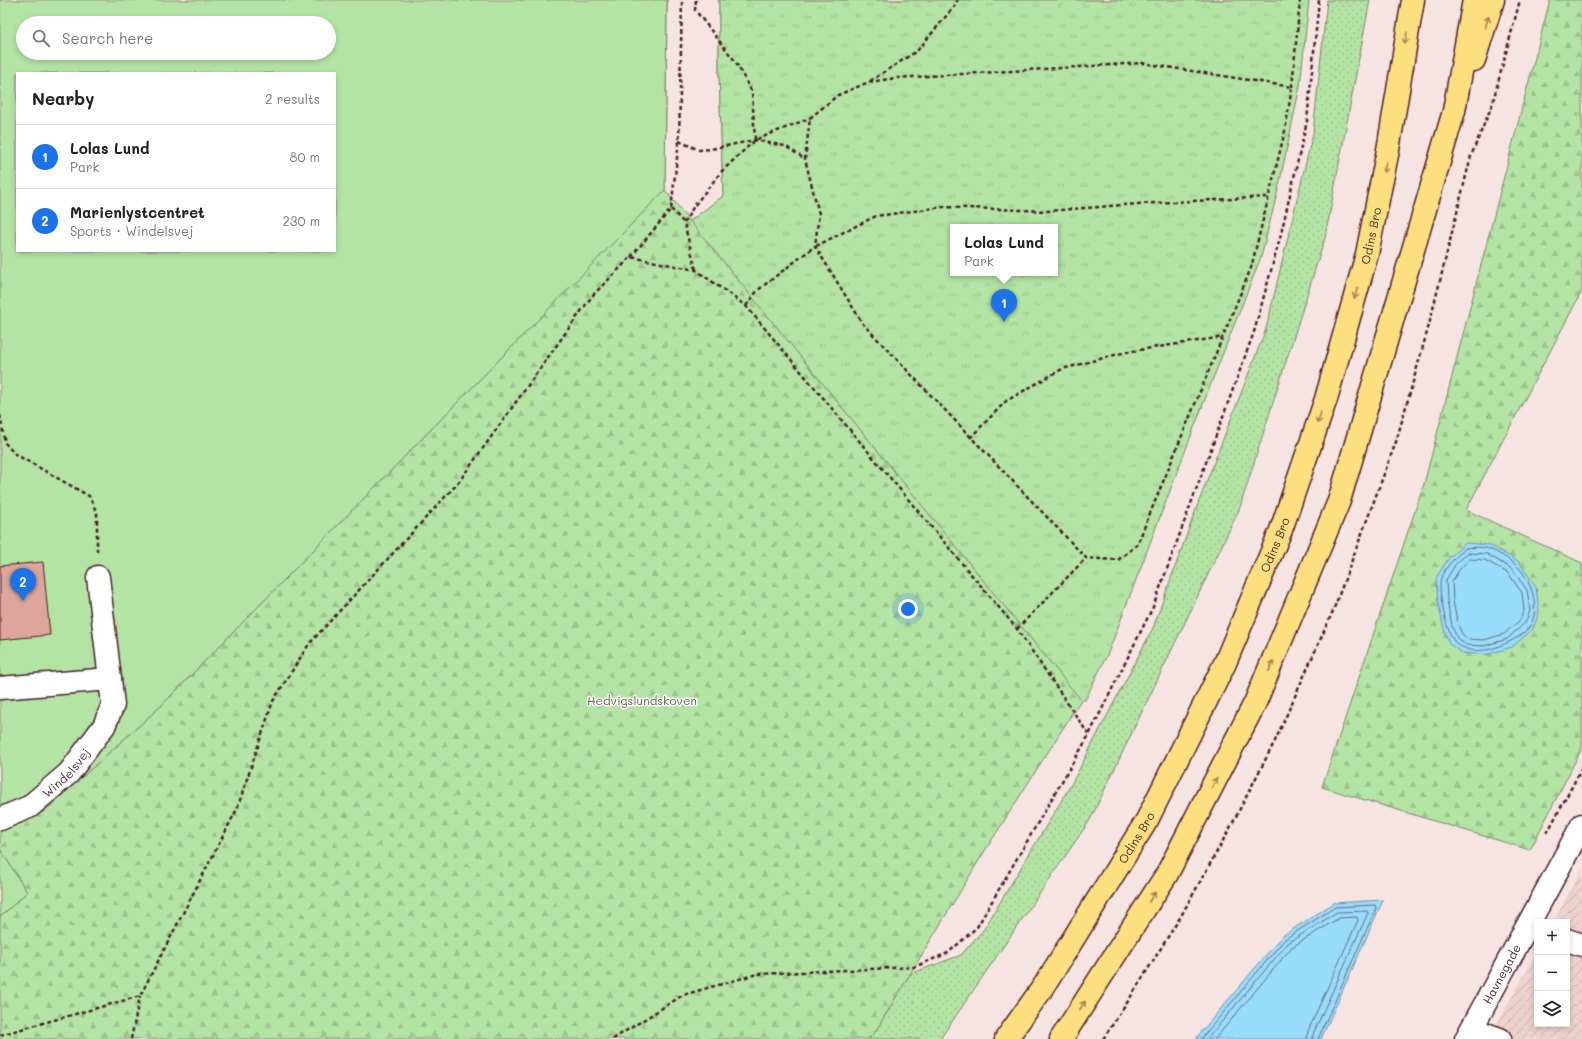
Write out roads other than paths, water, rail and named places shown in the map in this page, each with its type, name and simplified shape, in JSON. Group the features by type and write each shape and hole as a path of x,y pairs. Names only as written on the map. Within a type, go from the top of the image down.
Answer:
{"main road":[{"name":"Odins Bro","path":"1006,1039 1044,986 1147,820 1225,663 1282,530 1326,399 1367,254 1388,150 1413,0"},
{"path":"1061,1039 1167,874 1256,703 1340,501 1454,111 1474,0"},
{"path":"1439,165 1493,0"}],"street":[{"path":"0,688 110,679 98,577"},
{"name":"Windelsvej","path":"0,819 28,807 69,773 104,726 113,706 110,679"},
{"name":"Havnegade","path":"1469,1034 1532,929 1582,825"},
{"path":"1570,941 1582,945"},
{"path":"1469,1034 1500,1039"}],"water":[{"path":"1465,543 1490,545 1519,562 1536,587 1539,612 1533,629 1512,647 1485,655 1463,653 1449,644 1438,603 1436,578 1448,559"},
{"path":"1383,900 1321,1039 1197,1039 1197,1037 1282,936 1334,903"}],"place":[{"name":"Lolas Lund","path":"1004,322"},
{"name":"Marienlystcentret","path":"23,601"}],"park label":[{"name":"Hedvigslundskoven","path":"642,700"}]}
